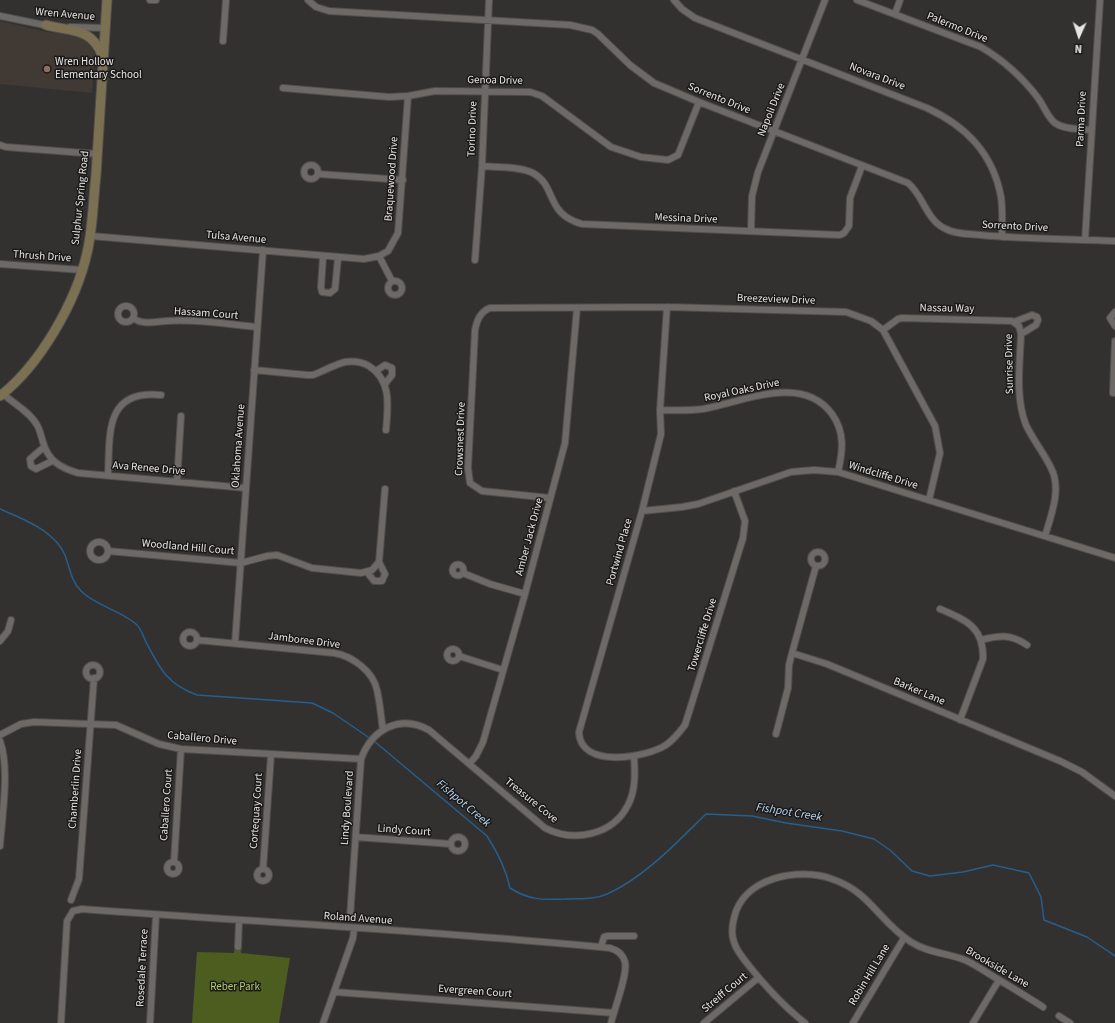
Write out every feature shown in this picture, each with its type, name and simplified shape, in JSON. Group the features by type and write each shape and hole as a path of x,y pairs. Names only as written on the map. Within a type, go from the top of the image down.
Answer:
{"main road":[{"name":"Sulphur Spring Road","path":"1,395 27,368 49,338 67,306 82,270 90,236 107,0"},
{"path":"46,25 87,34 99,48 103,58"}],"street":[{"path":"150,0 156,0"},
{"path":"223,41 226,0"},
{"name":"Sorrento Drive","path":"308,0 316,7 329,11 570,25 592,30 607,40 640,74 654,83 774,132 908,183 916,191 929,214 943,228 956,232 1002,237 1115,241"},
{"name":"Torino Drive","path":"475,260 482,166 489,0"},
{"name":"Novara Drive","path":"674,0 682,9 695,18 945,116 969,134 987,159 999,188 1002,210 1002,237"},
{"name":"Napoli Drive","path":"751,231 753,188 825,0"},
{"name":"Palermo Drive","path":"858,0 976,45 988,51 1026,84 1055,123 1067,128 1092,130"},
{"path":"895,14 900,0"},
{"name":"Parma Drive","path":"1086,240 1100,0"},
{"name":"Wren Avenue","path":"0,16 46,25 105,28"},
{"name":"Genoa Drive","path":"283,88 389,97 408,96 435,91 536,93 611,147 641,157 668,160 678,155 699,102"},
{"name":"Braquewood Drive","path":"379,256 388,250 398,233 408,96"},
{"path":"0,145 6,147 97,154"},
{"name":"Messina Drive","path":"482,166 532,172 544,183 554,206 569,220 582,224 844,233 849,226 850,198 862,166"},
{"path":"318,174 403,180"},
{"name":"Tulsa Avenue","path":"90,236 263,250 323,257 364,259 379,256"},
{"name":"Oklahoma Avenue","path":"235,643 256,328 263,250"},
{"path":"379,256 392,281"},
{"path":"323,257 321,287 322,292 330,293 335,289 338,258"},
{"name":"Thrush Drive","path":"0,264 82,270"},
{"name":"Breezeview Drive","path":"481,313 485,310 496,307 667,308 846,312 871,321 883,330 935,426 939,439 940,453 929,500"},
{"name":"Amber Jack Drive","path":"470,763 476,756 483,742 525,594 567,435 577,308"},
{"name":"Portwind Place","path":"634,756 615,758 602,756 586,748 580,740 579,732 642,511 661,434 660,410 667,308"},
{"path":"1115,312 1110,318 1115,326"},
{"name":"Crowsnest Drive","path":"481,313 475,330 468,468 470,483 482,491 550,498"},
{"name":"Nassau Way","path":"883,330 893,322 902,318 1016,324 1027,316 1037,317 1038,320 1036,325 1021,334"},
{"name":"Hassam Court","path":"132,318 138,322 150,323 181,320 256,328"},
{"name":"Sunrise Drive","path":"1016,324 1021,334 1020,396 1022,411 1026,425 1051,468 1055,481 1054,502 1045,536"},
{"path":"1113,393 1115,341"},
{"path":"254,370 313,375 335,365 352,362 366,364 376,371 385,384 388,394 386,430"},
{"path":"376,371 385,365 392,368 392,375 385,384"},
{"name":"Royal Oaks Drive","path":"660,410 701,409 782,392 803,393 823,404 837,423 843,441 838,472"},
{"path":"108,475 110,426 116,410 127,400 135,396 150,394 161,395"},
{"path":"1,395 34,421 41,434 44,447 52,462 36,469 31,466 30,458 44,447"},
{"path":"177,482 181,416"},
{"name":"Ava Renee Drive","path":"52,462 58,466 78,473 246,488"},
{"name":"Windcliffe Drive","path":"642,511 690,506 790,472 814,470 838,472 1115,558"},
{"path":"378,562 385,574 382,581 374,581 367,572 372,570 378,562 385,489"},
{"name":"Towercliffe Drive","path":"634,756 645,754 665,745 679,733 688,716 743,538 745,521 734,491"},
{"name":"Woodland Hill Court","path":"108,551 241,563 277,555 312,568 361,573 367,572"},
{"path":"776,734 788,688 789,665 816,566"},
{"path":"463,573 490,584 525,594"},
{"path":"940,609 969,623 976,630 981,640 983,659 960,720"},
{"path":"0,641 8,631 11,620"},
{"path":"981,640 1004,635 1017,638 1027,645"},
{"name":"Jamboree Drive","path":"197,640 334,653 352,659 365,671 377,688 383,730"},
{"name":"Barker Lane","path":"792,653 827,664 1060,761 1082,772 1115,796"},
{"path":"459,656 503,670"},
{"name":"Chamberlin Drive","path":"71,900 79,879 94,678"},
{"name":"Caballero Drive","path":"0,735 26,722 90,724 122,727 159,744 181,749 361,759"},
{"name":"Treasure Cove","path":"403,724 416,724 429,730 470,763 545,828 564,835 579,836 599,832 616,821 623,814 629,804 634,783 634,756"},
{"name":"Lindy Boulevard","path":"350,917 361,759 364,752 377,734 390,725 403,724"},
{"path":"0,741 4,755 0,846"},
{"name":"Caballero Court","path":"174,862 181,749"},
{"name":"Cortequay Court","path":"263,869 271,754"},
{"name":"Lindy Court","path":"356,837 451,844"},
{"name":"Brookside Lane","path":"805,1023 775,997 758,978 738,952 732,933 735,913 745,895 765,882 785,876 799,874 823,876 846,884 859,892 892,929 904,938 922,948 967,961 1043,1007"},
{"name":"Roland Avenue","path":"61,1023 66,926 68,917 73,911 82,909 354,929 504,937 601,947 615,950 619,952 625,962 624,974 611,1023"},
{"name":"Rosedale Terrace","path":"150,1023 156,915"},
{"path":"238,947 239,920"},
{"path":"323,1023 353,938 354,929"},
{"path":"601,947 604,937 634,936"},
{"name":"Robin Hill Lane","path":"853,1023 904,938"},
{"name":"Streiff Court","path":"704,1023 758,978"},
{"path":"974,1023 999,980"},
{"name":"Evergreen Court","path":"335,992 614,1013"},
{"path":"1059,1016 1070,1023"}],"shaded area":[{"name":"Wren Hollow Elementary School","path":"0,21 47,32 77,35 88,42 95,54 92,93 0,84"}],"green space":[{"name":"Reber Park","path":"235,940 242,940 241,953 290,958 279,1023 192,1023 197,952 234,953"}],"waterway":[{"name":"Fishpot Creek","path":"0,509 29,522 55,541 62,549 73,580 81,591 94,601 130,619 138,626 160,668 171,681 178,686 197,695 312,703 333,713 371,739"},
{"name":"Fishpot Creek","path":"374,741 487,836 501,861 510,888 523,895 542,899 602,896 621,887 647,869 706,814 752,816 786,823 842,831 874,839 890,850 912,871 930,876 963,872 993,865 1029,873 1041,897 1044,920 1087,937 1115,956"}],"place":[{"name":"Wren Hollow Elementary School","path":"47,69"}]}
